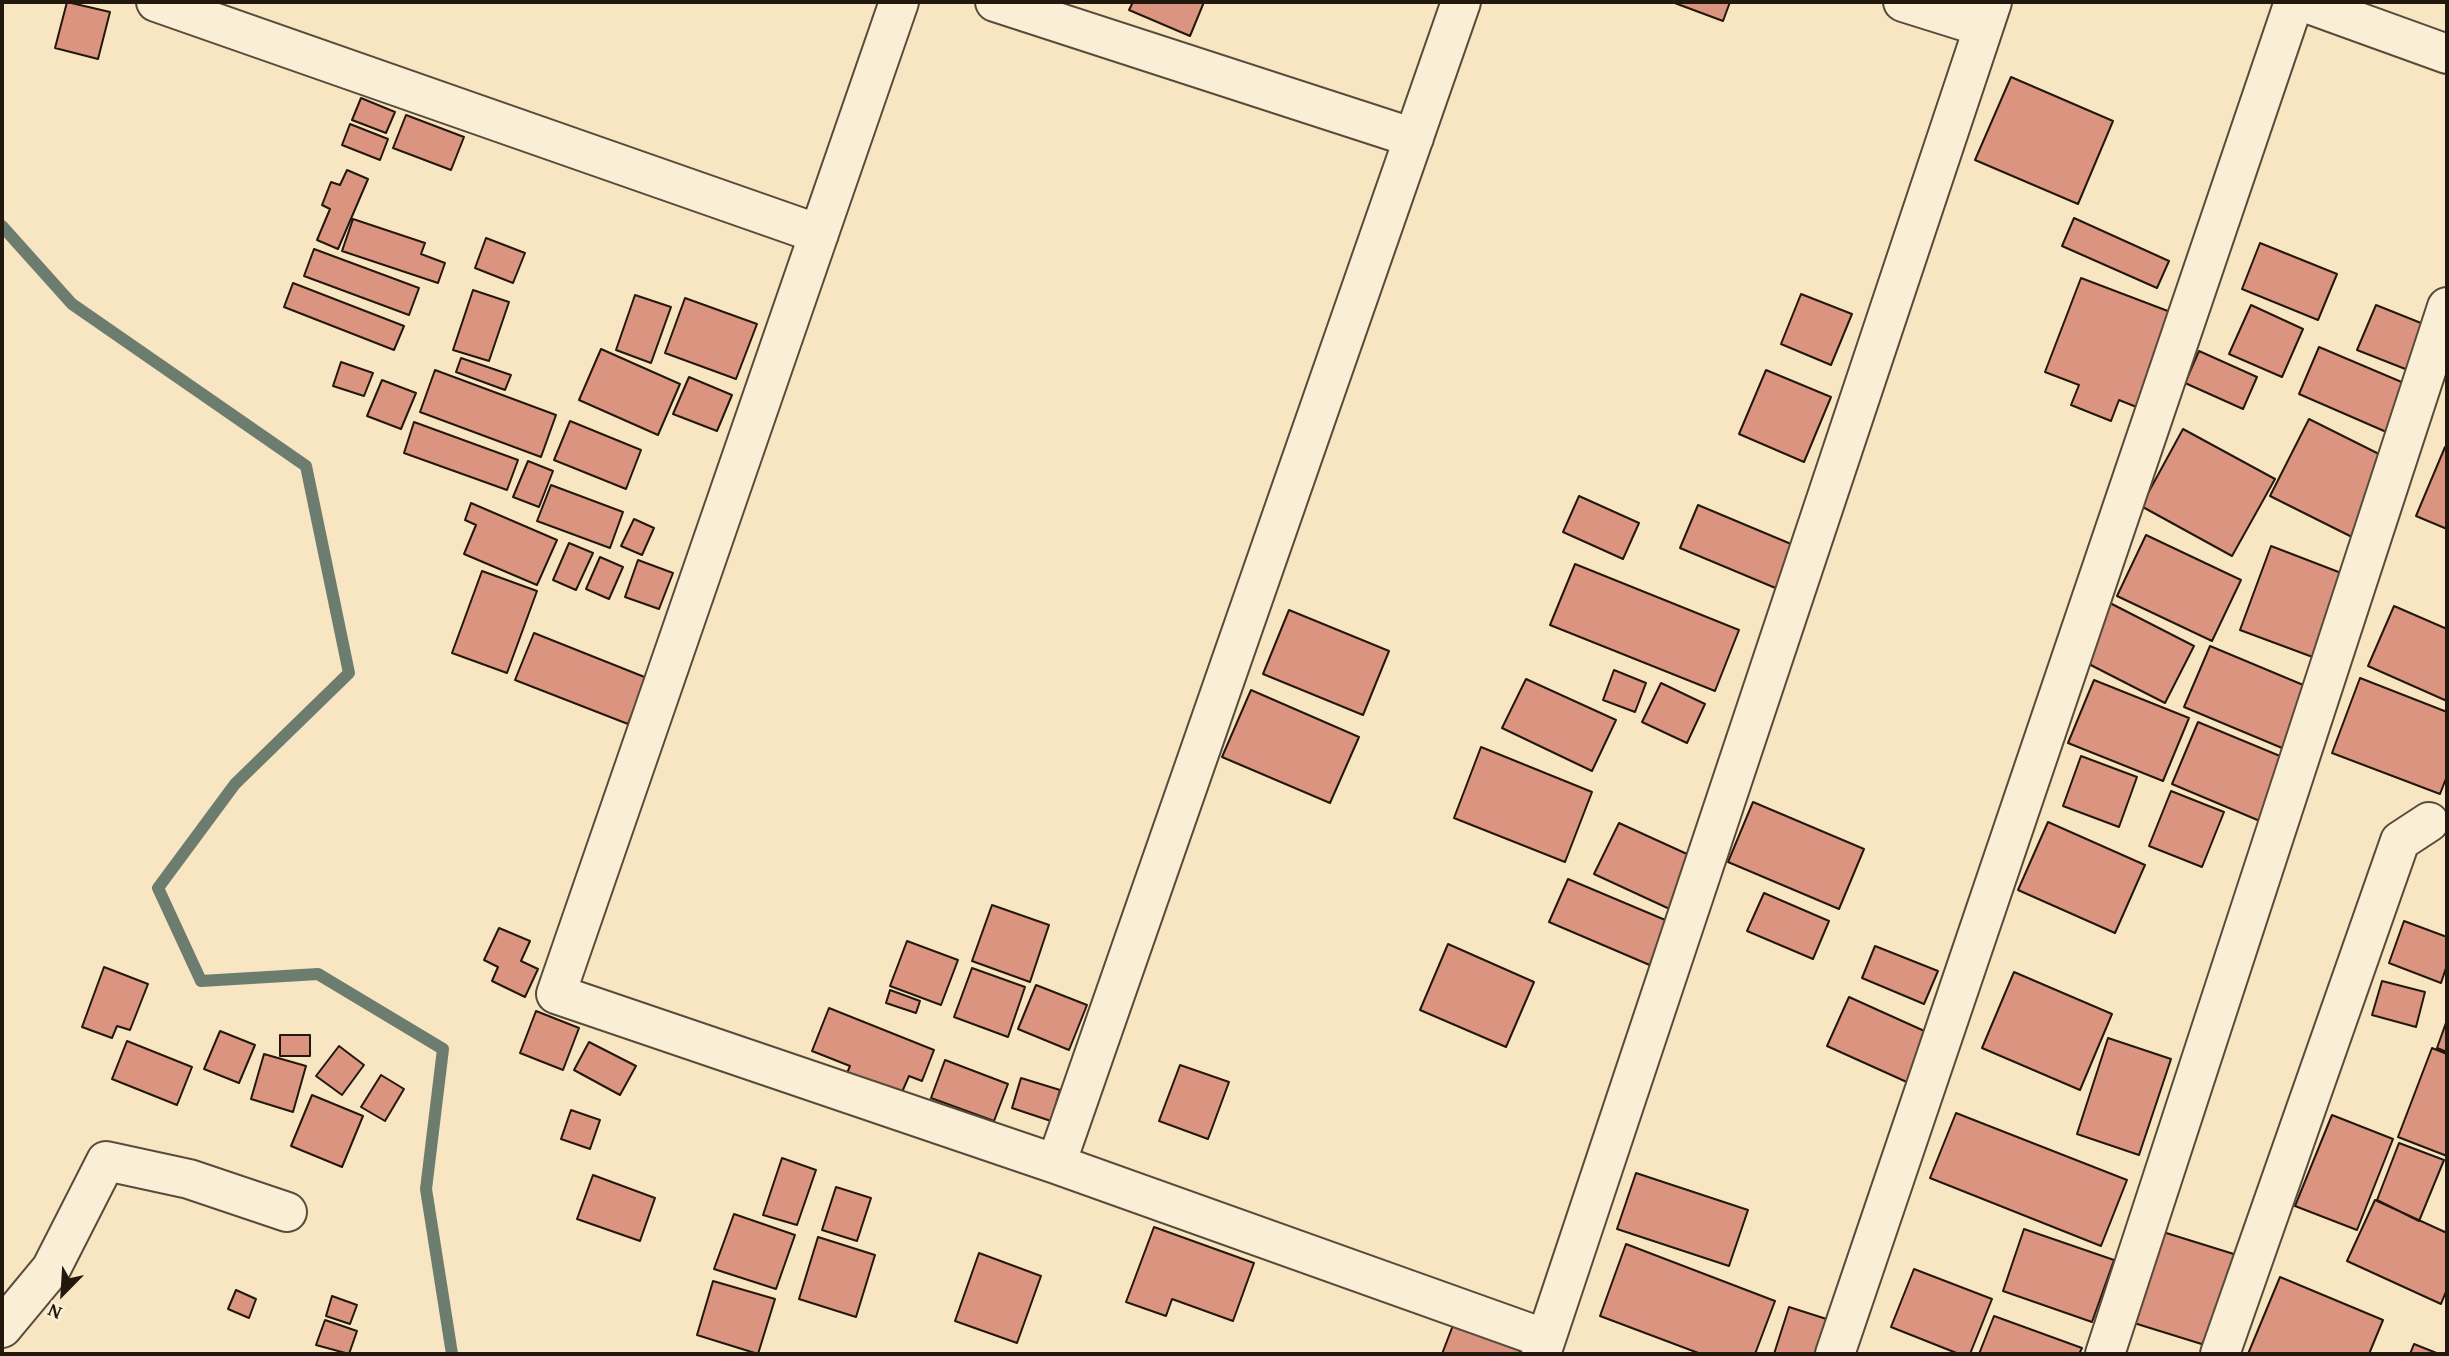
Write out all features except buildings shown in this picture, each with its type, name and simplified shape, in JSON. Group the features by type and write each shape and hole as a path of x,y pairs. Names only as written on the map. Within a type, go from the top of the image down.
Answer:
{"street":[{"path":"156,2 818,234"},
{"path":"899,2 556,994 1056,1164 1544,1347 1988,14 1903,2"},
{"path":"995,2 1414,138"},
{"path":"1056,1164 1461,2"},
{"path":"1835,1354 2294,2"},
{"path":"2303,2 2447,54"},
{"path":"2105,1354 2447,307"},
{"path":"2220,1354 2400,841 2429,822"},
{"path":"2,1328 51,1269 106,1161 189,1179 287,1212"}],"waterway":[{"path":"2,226 72,304 306,466 349,673 235,784 158,888 201,981 318,974 443,1049 426,1189 452,1354"}]}
